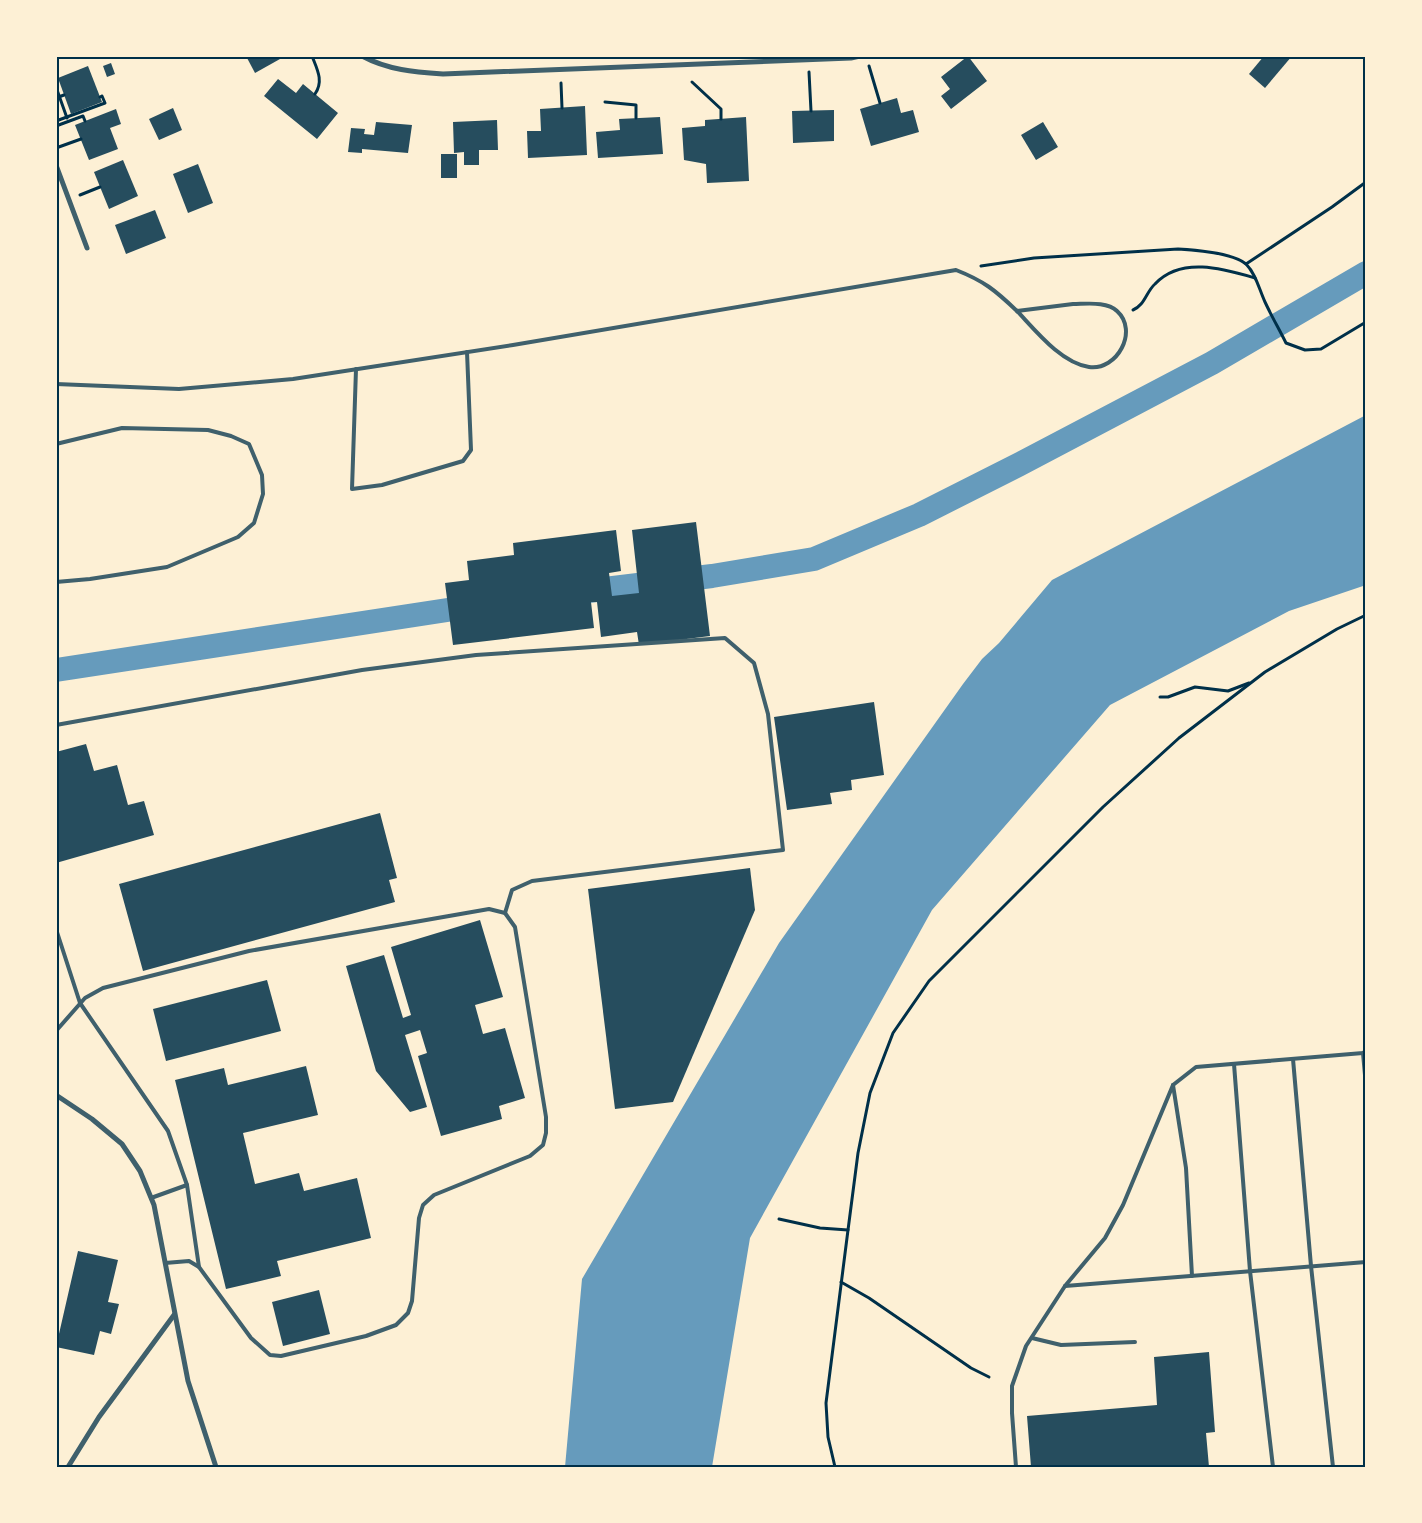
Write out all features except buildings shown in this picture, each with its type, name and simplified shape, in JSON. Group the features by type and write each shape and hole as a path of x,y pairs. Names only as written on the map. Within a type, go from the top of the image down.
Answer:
{"street":[{"path":"362,56 391,68 420,73 443,74 809,60 860,56"},
{"path":"56,165 87,248"},
{"path":"56,1095 92,1119 122,1144 140,1171 151,1198 188,1381 216,1467"},
{"path":"68,1467 99,1417 174,1315"}],"lane":[{"path":"56,384 179,389 293,379 467,352 956,270 982,282 1000,294 1017,311 1058,351 1070,359 1088,367 1102,366 1115,358 1121,350 1125,326 1120,314 1111,307 1093,304 1073,304 1017,311"},
{"path":"356,369 352,490 382,485 463,461 471,450 467,352"},
{"path":"56,444 122,428 216,432 249,444 262,475 263,494 254,523 238,537 167,567 56,582"},
{"path":"56,725 362,670 476,655 725,638 754,664 768,714 784,850 532,881 512,890 505,913"},
{"path":"56,1031 85,998 103,988 249,952 489,908 505,913 515,927 546,1117 545,1139 543,1145 530,1156 434,1195 423,1205 419,1218 412,1301 408,1313 396,1325 366,1336 281,1356 270,1355 251,1338 198,1267 189,1261 164,1263"},
{"path":"56,929 80,1003 168,1132 187,1185 198,1267"},
{"path":"1016,1467 1012,1386 1026,1346 1066,1286 1105,1238 1123,1205 1173,1085 1196,1067 1365,1053 1366,1086"},
{"path":"1293,1059 1311,1266 1333,1467"},
{"path":"1234,1064 1250,1271 1273,1467"},
{"path":"1173,1085 1186,1168 1192,1276"},
{"path":"151,1198 187,1185"},
{"path":"1066,1286 1366,1262"},
{"path":"1032,1338 1061,1345 1135,1342"}],"path":[{"path":"312,56 319,74 320,83 314,94"},
{"path":"809,60 811,111"},
{"path":"869,66 880,103"},
{"path":"561,70 562,108"},
{"path":"692,82 721,109 721,119"},
{"path":"56,87 58,98 67,118"},
{"path":"58,98 64,95"},
{"path":"56,122 105,103 102,96 100,97"},
{"path":"605,102 636,105 636,118"},
{"path":"56,126 84,116 85,121"},
{"path":"56,148 81,139"},
{"path":"1246,264 1366,182"},
{"path":"69,199 100,187"},
{"path":"956,270 1034,258 1178,249 1220,254 1246,264 1256,278 1264,300 1286,343 1305,350 1321,349 1366,322"},
{"path":"1120,314 1138,308 1153,285 1162,276 1182,269 1214,268 1256,278"},
{"path":"835,1467 828,1437 826,1403 858,1153 870,1093 893,1033 929,980 1103,807 1179,738 1264,672 1336,630 1366,615"},
{"path":"1160,697 1168,697 1195,687 1228,691 1254,680"},
{"path":"779,1219 820,1228 848,1230"},
{"path":"841,1282 885,1308 971,1368 988,1376"}],"water":[{"path":"1366,415 1366,585 1289,611 1110,705 932,910 750,1238 712,1467 565,1467 582,1279 779,943 982,659 999,643 1052,580"}],"waterway":[{"path":"580,592 712,576 814,559 919,515 1018,465 1212,363 1366,273"},
{"path":"56,670 480,605"}]}
